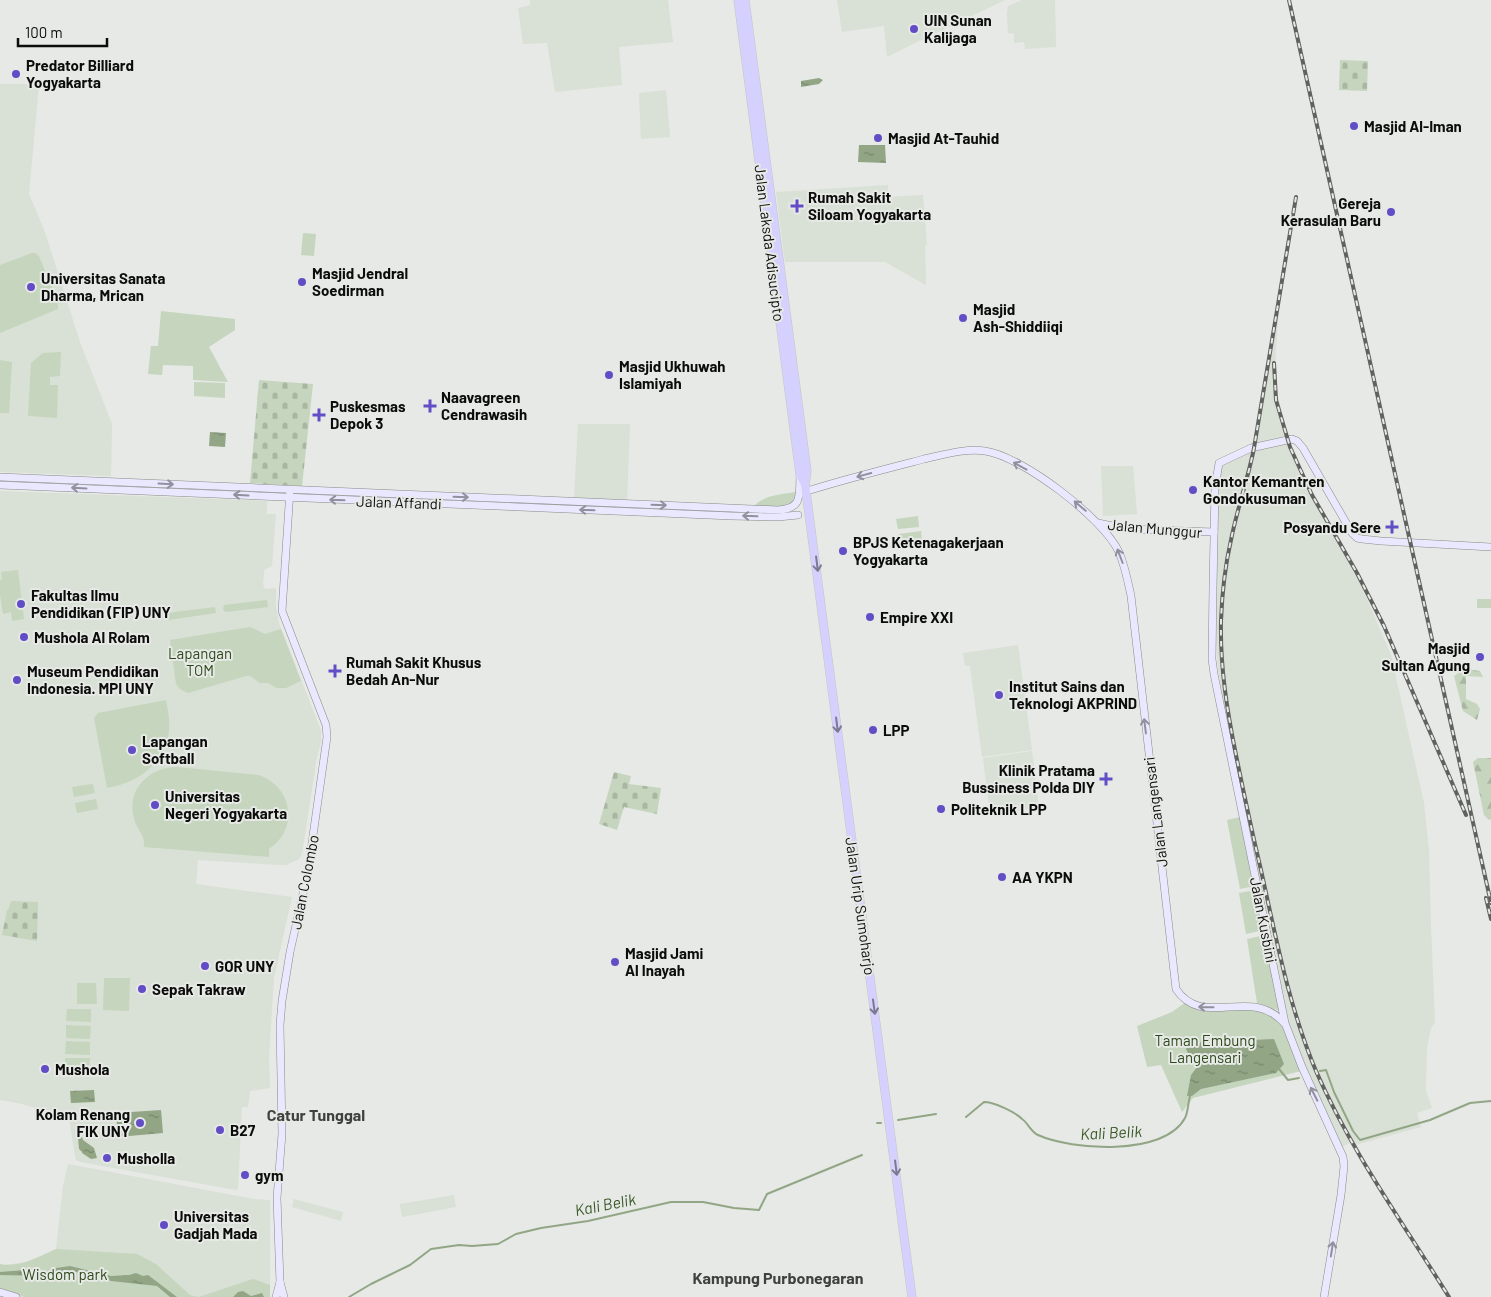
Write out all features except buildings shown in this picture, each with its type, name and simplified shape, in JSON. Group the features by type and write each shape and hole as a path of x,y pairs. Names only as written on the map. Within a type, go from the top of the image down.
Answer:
{"main road":[{"name":"Jalan Laksda Adisucipto","path":"738,0 791,373 807,471 806,487 810,515"},
{"name":"Jalan Laksda Adisucipto","path":"745,0 791,373 800,475 806,487"},
{"name":"Jalan Munggur","path":"806,487 943,455 967,451 985,451 1023,467 1074,501 1097,522 1127,529 1214,532 1216,471 1218,463 1251,448 1289,439 1297,442 1303,448 1352,533 1357,538 1405,543 1491,547"},
{"path":"778,510 793,508 797,504 800,475"},
{"name":"Jalan Affandi","path":"0,477 50,483 290,494 640,508 778,510 798,515"},
{"name":"Jalan Affandi","path":"0,485 50,483"},
{"name":"Jalan Colombo","path":"284,1297 280,1282 277,1198 282,1134 280,1025 290,952 308,871 327,738 326,725 282,611 290,494"},
{"path":"808,500 806,506 798,515 808,521 812,527"},
{"name":"Jalan Affandi","path":"640,508 778,517 798,515"},
{"name":"Jalan Urip Sumoharjo","path":"810,515 912,1297"},
{"name":"Jalan Langensari","path":"1097,522 1119,552 1129,589 1176,990 1181,998 1198,1007 1255,1006 1272,1012 1285,1023"},
{"name":"Jalan Kusbini","path":"1214,532 1212,586 1213,667 1285,1023 1302,1067 1343,1157 1341,1195 1324,1297"},
{"name":"Jalan Colombo","path":"276,1297 280,1282"},
{"path":"0,1292 16,1297"}],"shaded area":[{"path":"530,0 668,0 673,42 619,47 622,85 555,92 547,43 523,44 518,8 530,5"},
{"name":"UIN Sunan Kalijaga","path":"837,0 1005,0 887,57 884,26 842,32"},
{"path":"1022,0 1055,0 1056,47 1025,49 1024,42 1014,43 1014,34 1008,33 1008,6"},
{"name":"Universitas Sanata Dharma, Mrican","path":"0,84 39,84 29,194 45,232 80,342 112,424 111,476 0,472"},
{"path":"666,90 670,137 641,139 639,93"},
{"path":"888,185 888,197 923,195 927,245 925,246 926,285 885,262 785,262 776,192"},
{"path":"1278,307 1275,382 1287,436 1254,444"},
{"path":"578,424 630,424 627,501 574,499"},
{"path":"1290,443 1313,495 1345,548 1391,655 1424,803 1429,850 1435,1022 1431,1028 1427,1047 1426,1090 1432,1108 1417,1113 1421,1127 1352,1146 1350,1143 1342,1147 1310,1078 1288,1022 1221,694 1217,658 1214,590 1215,522 1221,470 1224,464 1247,453"},
{"path":"1101,466 1133,466 1137,514 1103,516"},
{"name":"Universitas Negeri Yogyakarta","path":"0,491 267,501 267,514 276,514 272,566 264,570 263,584 265,589 276,588 276,607 279,623 321,731 321,742 302,854 299,859 286,865 198,860 196,884 292,897 274,978 269,1057 270,1088 250,1091 248,1107 242,1107 238,1188 236,1190 80,1162 76,1160 75,1156 69,1117 0,1100"},
{"name":"Institut Sains dan Teknologi AKPRIND","path":"1018,645 1032,750 982,757 970,666 965,666 963,653"},
{"path":"1032,751 1039,808 990,814 983,758"},
{"name":"Universitas Gadjah Mada","path":"68,1164 254,1199 270,1200 270,1297 0,1297 0,1264 26,1262 56,1249 63,1186"},
{"path":"454,1195 456,1207 402,1217 400,1204"},
{"path":"294,1199 343,1212 341,1221 292,1207"}],"green space":[{"path":"1340,60 1368,61 1367,91 1339,90"},
{"path":"303,233 316,234 314,256 301,255"},
{"path":"32,253 39,256 58,303 58,309 0,333 0,265"},
{"path":"161,311 235,319 235,330 209,347 228,382 193,380 193,366 163,365 162,375 148,374 151,346 158,346"},
{"path":"61,352 60,376 50,377 50,385 58,385 57,418 28,416 31,363 43,353"},
{"path":"0,360 12,362 9,413 0,413"},
{"path":"259,380 313,384 302,486 250,483"},
{"path":"194,382 225,383 225,398 194,396"},
{"path":"796,492 795,502 784,507 754,506 768,497"},
{"path":"535,503 637,507 637,509 535,505"},
{"path":"918,516 919,527 898,529 896,519"},
{"path":"921,531 922,542 901,545 899,534"},
{"path":"18,570 24,619 12,621 11,612 3,614 0,580 2,579 1,572"},
{"path":"1477,599 1491,599 1491,608 1477,608"},
{"path":"267,600 268,607 225,612 223,609 224,605"},
{"path":"215,607 216,613 168,620 167,613"},
{"name":"Lapangan TOM","path":"250,627 265,634 281,629 301,681 286,688 277,688 246,676 188,693 180,689 176,684 170,640"},
{"path":"1464,665 1473,670 1480,671 1483,677 1466,676 1466,699 1477,704 1480,709 1477,720 1463,711 1454,676 1463,670"},
{"name":"Lapangan Softball","path":"166,700 169,731 162,753 156,762 148,770 129,782 107,788 94,718 98,713"},
{"path":"1478,758 1491,758 1491,819 1489,820 1484,815 1473,762"},
{"path":"177,767 258,775 270,780 285,798 288,808 288,819 285,830 279,840 269,849 269,857 144,847 142,835 134,818 133,798 142,782 149,776 157,771"},
{"path":"614,772 631,776 629,784 661,788 657,814 624,807 617,830 599,824"},
{"path":"93,784 95,793 74,797 72,787"},
{"path":"96,799 98,809 77,813 75,803"},
{"path":"1240,817 1255,886 1240,889 1227,820"},
{"path":"1255,890 1264,930 1246,934 1239,893"},
{"path":"11,901 38,902 37,941 2,935 7,910"},
{"path":"1265,935 1280,1011 1257,1003 1247,939"},
{"path":"104,978 130,978 129,1011 103,1010"},
{"path":"77,983 96,983 97,1004 77,1004"},
{"name":"Taman Embung Langensari","path":"1186,1002 1254,1007 1273,1013 1285,1026 1301,1071 1193,1098 1182,1112 1161,1065 1147,1067 1137,1026 1172,1012"},
{"path":"67,1009 91,1009 91,1022 66,1021"},
{"path":"66,1025 91,1026 90,1039 66,1038"},
{"path":"66,1041 90,1042 90,1055 65,1054"},
{"path":"65,1058 90,1058 89,1071 65,1071"},
{"name":"Wisdom park","path":"56,1249 137,1254 156,1264 190,1295 199,1297 25,1297 0,1289 0,1264 22,1263"},
{"path":"253,1279 270,1285 270,1297 199,1297"}],"water":[{"path":"819,78 823,80 819,84 801,87 801,81"},
{"path":"859,145 885,145 886,163 858,162"},
{"path":"210,432 226,433 225,447 209,446"},
{"path":"1205,1034 1216,1042 1274,1039 1284,1064 1276,1073 1201,1089 1192,1096 1187,1096 1191,1075 1200,1063 1200,1056 1188,1053 1186,1049 1188,1046 1199,1045"},
{"path":"94,1090 95,1102 71,1103 70,1091"},
{"name":"Kolam Renang FIK UNY","path":"161,1110 163,1133 118,1137 116,1113"},
{"path":"78,1137 82,1137 83,1140 94,1148 97,1158 91,1159 82,1153 79,1149"},
{"path":"70,1266 111,1276 136,1273 143,1276 148,1275 177,1297 170,1297 157,1286 111,1281 92,1274 57,1272 43,1276 0,1275 0,1272 25,1270 43,1273 56,1268"},
{"path":"243,1291 251,1296 262,1293 264,1297 233,1297 238,1292"}],"waterway":[{"name":"Kali Belik","path":"1279,1069 1288,1080 1299,1078"},
{"name":"Kali Belik","path":"1320,1071 1326,1070 1334,1092 1353,1131 1360,1140 1430,1120 1470,1103 1491,1101"},
{"name":"Kali Belik","path":"966,1117 984,1102 988,1102 1015,1113 1038,1135 1072,1144 1116,1147 1158,1139 1174,1131 1186,1116 1190,1096"},
{"name":"Kali Belik","path":"898,1120 936,1114"},
{"name":"Kali Belik","path":"349,1297 410,1265 431,1249 459,1245 498,1244 516,1234 588,1221 671,1202 703,1202 734,1208 759,1210 767,1194 862,1155"}],"railway":[{"path":"1289,0 1491,903"},
{"path":"1296,197 1254,448 1233,528 1225,570 1221,638 1227,705 1242,784 1278,947 1306,1047 1330,1101 1361,1158 1449,1297"},
{"path":"1274,363 1276,400 1290,447 1312,495 1357,573 1384,626 1466,815"},
{"path":"1486,898 1491,919"}],"place":[{"name":"UIN Sunan Kalijaga","path":"914,29"},
{"name":"Predator Billiard Yogyakarta","path":"16,74"},
{"name":"Masjid Al-Iman","path":"1354,126"},
{"name":"Masjid At-Tauhid","path":"878,138"},
{"name":"Rumah Sakit Siloam Yogyakarta","path":"797,206"},
{"name":"Gereja Kerasulan Baru","path":"1391,212"},
{"name":"Masjid Jendral Soedirman","path":"302,282"},
{"name":"Universitas Sanata Dharma, Mrican","path":"31,287"},
{"name":"Masjid Ash-Shiddiiqi","path":"963,318"},
{"name":"Masjid Ukhuwah Islamiyah","path":"609,375"},
{"name":"Naavagreen Cendrawasih","path":"430,406"},
{"name":"Puskesmas Depok 3","path":"319,415"},
{"name":"Kantor Kemantren Gondokusuman","path":"1193,490"},
{"name":"Posyandu Sere","path":"1392,527"},
{"name":"BPJS Ketenagakerjaan Yogyakarta","path":"843,551"},
{"name":"Fakultas Ilmu Pendidikan (FIP) UNY","path":"21,604"},
{"name":"Empire XXI","path":"870,617"},
{"name":"Mushola Al Rolam","path":"24,637"},
{"name":"Masjid Sultan Agung","path":"1480,657"},
{"name":"Rumah Sakit Khusus Bedah An-Nur","path":"335,671"},
{"name":"Museum Pendidikan Indonesia. MPI UNY","path":"17,680"},
{"name":"Institut Sains dan Teknologi AKPRIND","path":"999,695"},
{"name":"LPP","path":"873,730"},
{"name":"Lapangan Softball","path":"132,750"},
{"name":"Klinik Pratama Bussiness Polda DIY","path":"1106,779"},
{"name":"Universitas Negeri Yogyakarta","path":"155,805"},
{"name":"Politeknik LPP","path":"941,809"},
{"name":"AA YKPN","path":"1002,877"},
{"name":"Masjid Jami Al Inayah","path":"615,962"},
{"name":"GOR UNY","path":"205,966"},
{"name":"Sepak Takraw","path":"142,989"},
{"name":"Mushola","path":"45,1069"},
{"name":"Kolam Renang FIK UNY","path":"140,1123"},
{"name":"B27","path":"220,1130"},
{"name":"Musholla","path":"107,1158"},
{"name":"gym","path":"245,1175"},
{"name":"Universitas Gadjah Mada","path":"164,1225"}],"district":[{"name":"Catur Tunggal","path":"316,1114"},
{"name":"Kampung Purbonegaran","path":"778,1277"}]}
